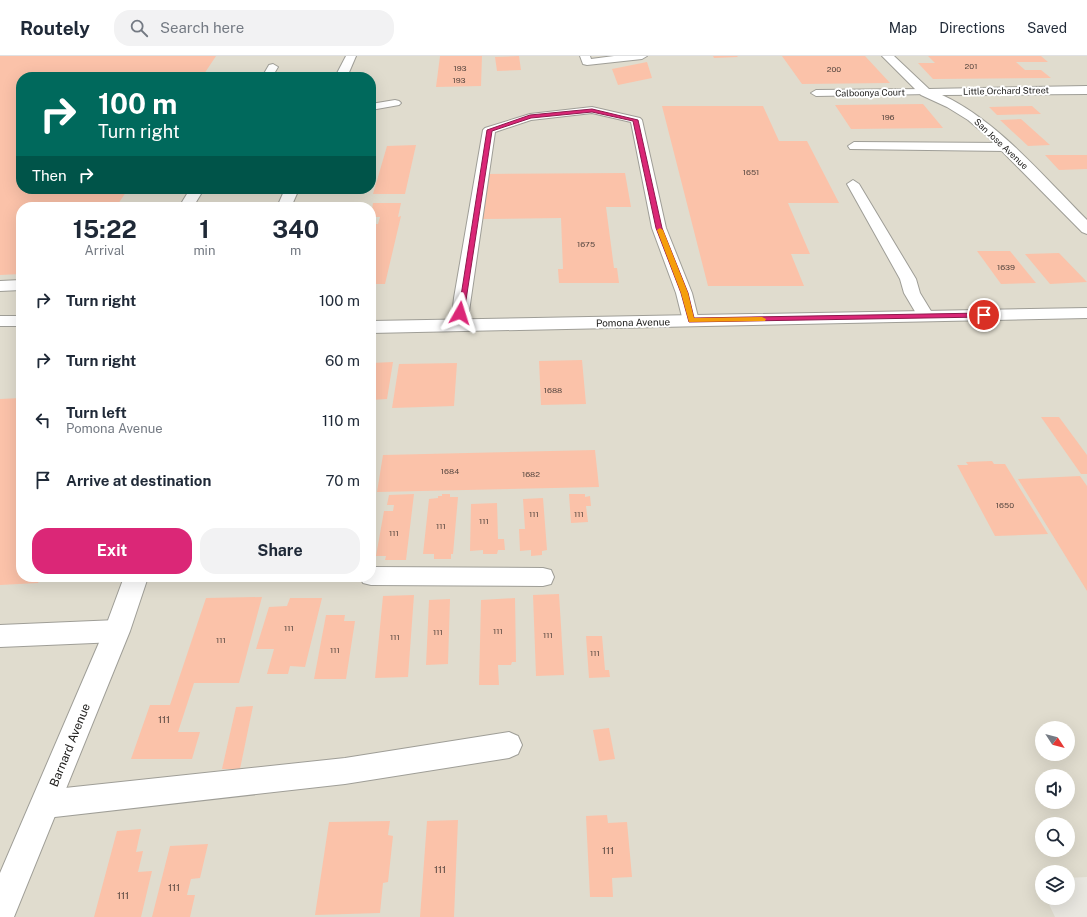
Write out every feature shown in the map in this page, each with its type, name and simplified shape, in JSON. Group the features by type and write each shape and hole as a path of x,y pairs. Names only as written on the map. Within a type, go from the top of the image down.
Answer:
{"street":[{"path":"343,72 351,56"},
{"name":"San Jose Avenue","path":"888,56 925,92 951,104 972,117 992,133 1087,229"},
{"name":"Little Orchard Street","path":"925,92 1087,90"},
{"name":"Pomona Avenue","path":"376,327 1087,313"},
{"name":"Barnard Avenue","path":"0,912 117,631 134,582"}],"lane":[{"path":"585,56 587,62 642,56"},
{"path":"269,72 272,67"},
{"name":"Calboonya Court","path":"816,93 925,92"},
{"path":"376,106 395,103"},
{"path":"459,325 489,130 530,117 592,110 636,120 659,228 684,293 691,321"},
{"path":"854,146 1005,147"},
{"path":"853,184 908,279 912,293 926,316"},
{"path":"0,286 16,285"},
{"path":"0,321 16,321"},
{"path":"376,576 543,577"},
{"path":"0,636 117,631"},
{"path":"46,804 345,771 509,745"}],"shaded area":[{"path":"0,56 1087,56 1087,877 1075,878 1075,865 1035,865 1035,905 1049,905 1055,917 0,917"}],"building":[{"path":"0,56 216,56 205,72 16,72 16,194 125,194 119,202 16,202 16,274 0,275"},
{"path":"440,56 482,56 481,86 436,87"},
{"path":"519,56 521,70 497,71 495,57"},
{"path":"713,56 737,56 738,57 714,58"},
{"path":"782,56 865,56 890,83 802,84"},
{"path":"928,56 1041,56 1048,62 1016,62 1025,70 1041,70 1051,78 933,79 918,63 935,63"},
{"path":"647,62 652,78 618,85 612,69"},
{"path":"923,104 943,128 851,129 835,105"},
{"path":"662,106 763,106 779,141 807,141 839,203 788,203 810,254 791,254 804,286 708,286"},
{"path":"1032,106 1041,114 997,115 989,107"},
{"path":"1021,119 1050,145 1028,146 1000,120"},
{"path":"416,145 405,194 376,194 376,184 387,146"},
{"path":"1045,155 1087,155 1087,169 1059,170"},
{"path":"625,173 631,207 606,207 614,268 617,268 619,283 559,283 558,269 563,269 561,218 481,219 485,174"},
{"path":"376,203 401,203 398,217 401,216 385,284 376,284 376,224 378,224 380,217 376,217"},
{"path":"977,251 1010,251 1036,283 1001,284"},
{"path":"1059,253 1087,282 1050,284 1025,254"},
{"path":"582,360 586,404 541,405 539,361"},
{"path":"393,362 387,399 376,400 376,363"},
{"path":"457,363 454,406 392,408 399,364"},
{"path":"16,398 16,582 38,583 0,585 0,399"},
{"path":"1041,417 1059,417 1087,455 1087,474 1081,474"},
{"path":"595,450 599,487 377,492 383,455"},
{"path":"992,461 994,464 1005,464 1048,534 995,536 957,465 968,465 966,462"},
{"path":"1080,476 1087,486 1087,591 1018,479"},
{"path":"414,494 406,560 385,560 386,556 376,556 384,511 393,511 394,505 387,505 389,495"},
{"path":"442,494 450,494 450,497 458,497 453,554 451,554 451,559 434,559 434,554 423,554 429,499 438,498 438,496 442,496"},
{"path":"569,494 585,494 585,497 590,496 591,506 586,506 588,522 571,523"},
{"path":"543,498 547,550 542,551 542,555 531,556 531,550 520,551 519,529 525,529 523,499"},
{"path":"497,503 498,539 504,539 505,550 498,550 497,554 483,554 483,550 470,551 471,504"},
{"path":"559,594 564,675 536,676 533,595"},
{"path":"414,595 408,677 375,678 383,596"},
{"path":"262,597 239,683 194,683 178,732 200,732 192,759 131,759 150,705 170,705 206,598"},
{"path":"290,598 322,598 305,667 290,666 288,674 267,674 274,649 256,649 269,607 287,606"},
{"path":"515,598 516,662 512,662 511,665 498,665 499,685 479,685 481,600"},
{"path":"450,599 448,664 426,665 429,600"},
{"path":"326,615 345,615 344,621 355,621 346,679 314,679"},
{"path":"586,636 602,636 605,670 609,670 610,677 589,678"},
{"path":"253,706 240,769 222,769 236,707"},
{"path":"609,728 615,759 599,761 593,730"},
{"path":"607,815 608,823 627,822 632,877 612,878 613,897 590,897 586,816"},
{"path":"458,820 454,917 420,917 427,821"},
{"path":"390,821 388,835 393,836 388,882 383,883 380,913 315,915 329,822"},
{"path":"141,829 136,852 143,851 138,872 152,871 141,917 94,917 117,831"},
{"path":"208,844 200,878 191,879 187,895 195,895 190,917 152,917 170,846"}],"slow traffic":[{"path":"660,230 684,293 691,321 762,319"}],"route":[{"path":"460,313 489,130 530,117 592,110 636,120 659,228 684,293 691,321 984,315"}]}
